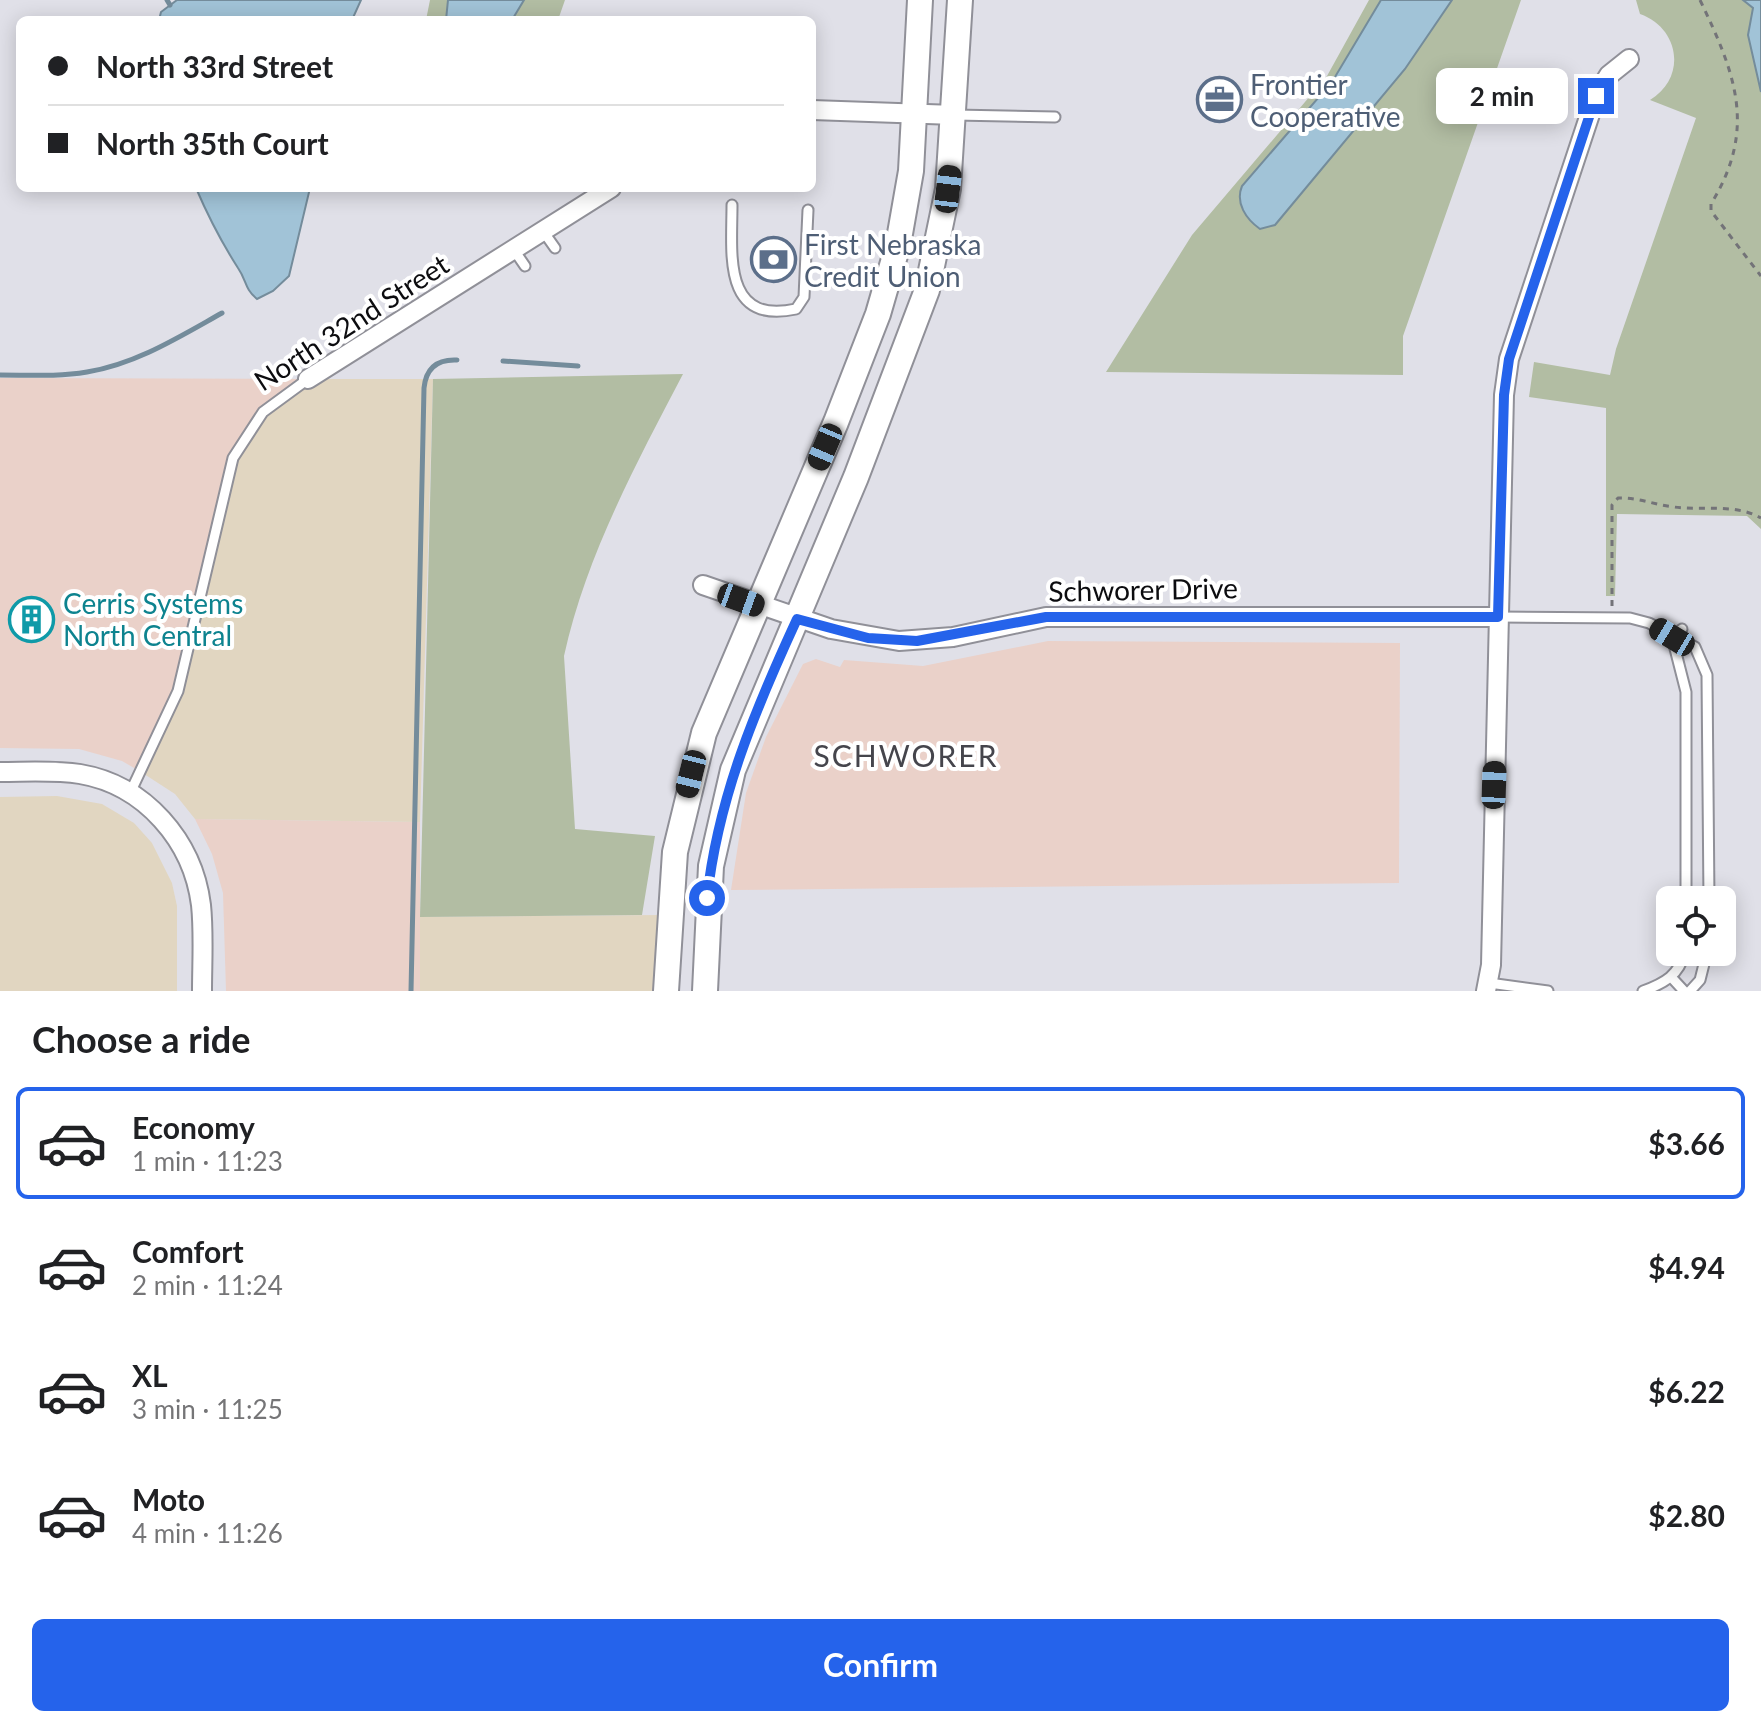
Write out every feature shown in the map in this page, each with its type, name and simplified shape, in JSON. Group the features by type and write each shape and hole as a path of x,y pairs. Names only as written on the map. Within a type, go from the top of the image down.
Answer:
{"main road":[{"path":"666,991 675,852 691,774 704,733 836,422 882,302 906,208 916,113 920,0"},
{"path":"705,991 707,898 716,832 733,770 895,380 927,290 944,212 955,115 960,0"},
{"path":"668,942 687,964 698,991"}],"street":[{"path":"1487,987 1504,395 1509,359 1596,96 1609,75 1629,59"},
{"path":"816,110 955,115"},
{"name":"North 32nd Street","path":"308,379 605,192"},
{"name":"Schworer Drive","path":"703,585 797,619 868,638 917,641 1046,617 1498,617"},
{"path":"0,772 82,774 130,793 163,819 188,856 201,906 202,991"}],"lane":[{"path":"955,115 1055,117"},
{"path":"732,205 733,276 751,305 770,312 796,309 804,297 808,210"},
{"path":"543,231 555,248"},
{"path":"514,250 525,266"},
{"name":"North 32nd Street","path":"130,793 178,691 233,458 255,421 308,379"},
{"path":"1498,617 1612,618 1649,623 1695,647 1707,675 1709,886"},
{"path":"1672,637 1682,629"},
{"path":"1672,637 1686,692 1686,886"},
{"path":"1643,991 1672,978 1681,966"},
{"path":"1672,978 1687,991 1700,980 1704,966"},
{"path":"1487,987 1548,991"}],"path":[{"path":"1700,0 1716,34 1740,120 1731,166 1711,204 1711,211 1761,276"},
{"path":"1612,618 1612,505 1618,498 1632,497 1670,507 1729,508 1748,511 1761,518"}],"shaded area":[{"path":"0,378 308,379 141,772 122,761 79,749 0,748"},
{"path":"308,379 433,379 420,822 195,819 175,794 141,772 167,718 227,479 255,421"},
{"path":"1048,641 1400,643 1399,883 731,890 746,793 766,737 803,664 816,659 840,667 844,660 923,666"},
{"path":"57,796 102,804 134,823 152,843 172,883 177,906 177,991 0,991 0,797"},
{"path":"195,819 420,822 420,991 226,991 223,893 212,854"},
{"path":"661,915 659,991 420,991 420,917"}],"green space":[{"path":"430,0 565,0 559,16 427,16"},
{"path":"1369,0 1521,0 1403,336 1403,375 1106,372 1192,235 1327,76"},
{"path":"1636,0 1761,0 1761,529 1747,516 1617,514 1615,596 1606,596 1606,408 1529,397 1534,362 1610,375 1616,349 1696,118 1650,100 1662,91 1670,79 1674,54 1664,30 1640,14"},
{"path":"683,374 614,511 585,582 564,656 575,829 655,836 642,915 420,917 433,379"}],"water":[{"path":"177,0 361,0 354,16 160,16"},
{"path":"448,0 524,0 514,16 446,16"},
{"path":"1381,0 1452,0 1405,69 1275,225 1260,229 1243,210 1240,198 1242,186 1332,82"},
{"path":"1743,0 1761,0 1761,92 1748,35 1753,8"},
{"path":"198,192 309,192 289,276 273,291 257,299"}],"waterway":[{"path":"167,0 170,5"},
{"path":"0,375 65,375 123,363 222,313"},
{"path":"411,991 424,388 427,375 434,366 457,360"},
{"path":"503,361 578,366"}],"place":[{"name":"Frontier Cooperative","path":"1219,100"},
{"name":"First Nebraska Credit Union","path":"773,260"},
{"name":"Cerris Systems North Central","path":"32,619"}],"district":[{"name":"SCHWORER","path":"906,755"}],"route":[{"path":"707,898 716,832 733,770 797,619 868,638 917,641 953,637 1010,622 1046,617 1498,617 1504,395 1509,359 1596,96"}]}
